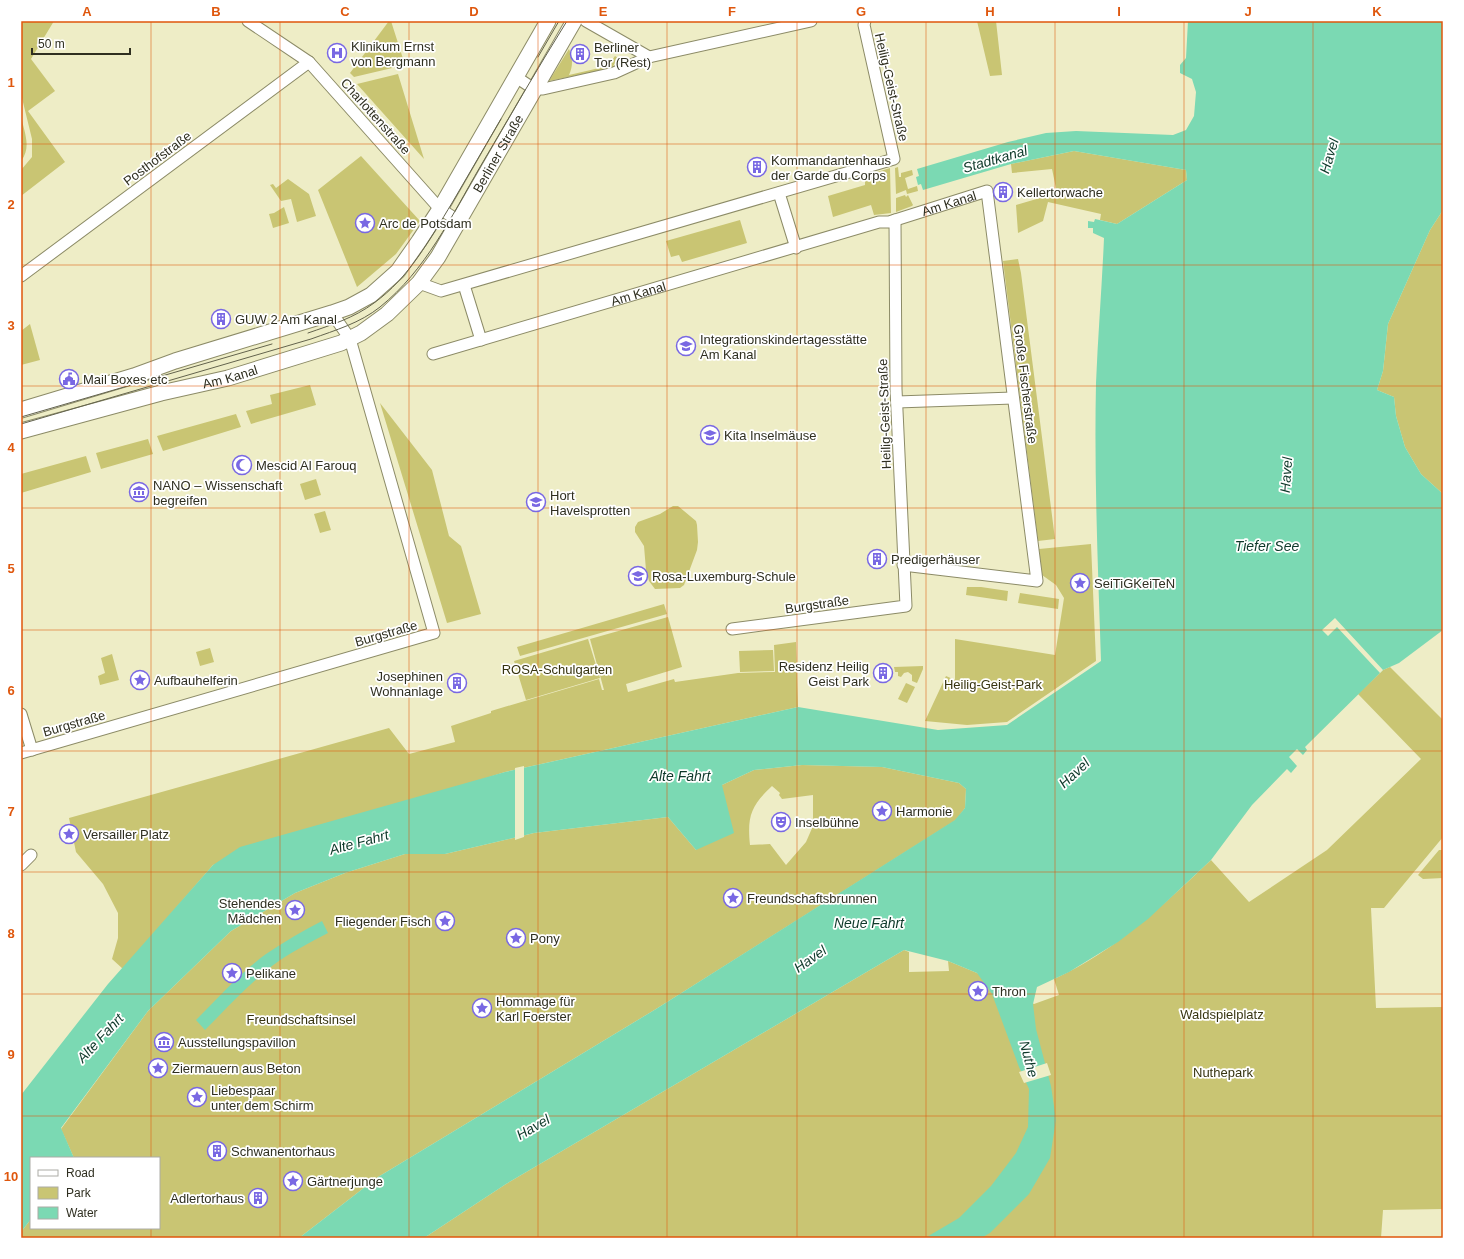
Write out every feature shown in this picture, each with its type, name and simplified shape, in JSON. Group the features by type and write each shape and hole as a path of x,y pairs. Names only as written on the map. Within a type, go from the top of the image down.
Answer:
{"street":[{"name":"Charlottenstraße","path":"248,21 309,62 440,209 459,221"},
{"name":"Berliner Straße","path":"398,271 440,209 548,21"},
{"name":"Berliner Straße","path":"419,283 438,257 574,21"},
{"path":"586,21 649,57"},
{"path":"516,77 534,89 543,89 614,73 649,57 811,21"},
{"name":"Heilig-Geist-Straße","path":"779,193 894,158 864,25 865,21"},
{"name":"Posthofstraße","path":"21,276 309,62"},
{"name":"Am Kanal","path":"433,354 796,248 879,222 888,222 987,192"},
{"name":"Große Fischerstraße","path":"903,565 1036,581 987,192"},
{"path":"21,410 121,381 175,361 349,307 371,295 398,271 419,283 441,291 779,193 796,248"},
{"name":"Heilig-Geist-Straße","path":"895,220 896,402 906,606"},
{"name":"Am Kanal","path":"21,431 161,393 228,378 316,352 350,339 387,314 419,283"},
{"path":"464,284 481,340"},
{"name":"Burgstraße","path":"26,751 434,633 350,339 332,313"},
{"path":"896,402 1013,398"},
{"name":"Burgstraße","path":"732,630 906,606"},
{"path":"21,714 26,751"},
{"path":"21,865 31,855"}],"green space":[{"path":"21,21 54,21 31,59 55,91 28,111 65,162 21,196 21,170 32,157 32,139 21,94"},
{"path":"389,21 391,21 405,65 354,77 350,73"},
{"path":"977,21 996,21 1002,75 990,76"},
{"path":"569,49 572,62 569,75 608,66 615,56 618,58 612,68 549,81"},
{"path":"398,74 424,159 357,84"},
{"path":"21,116 27,145 21,161"},
{"path":"1074,151 1186,170 1187,180 1117,224 1100,220 1101,214 1048,202 1043,221 1018,233 1016,205 1057,193 1052,169 1012,173 1011,164"},
{"path":"361,156 420,221 396,254 357,287 318,190"},
{"path":"898,167 899,177 901,177 901,173 912,170 913,175 905,178 908,189 917,186 918,191 907,194 906,190 896,194 895,168"},
{"path":"890,168 891,213 874,215 871,205 833,217 828,196 865,185 865,176"},
{"path":"288,179 309,194 316,216 297,222 291,199 281,201 270,185 273,184 276,188"},
{"path":"905,195 906,197 908,195 913,205 896,212 896,198"},
{"path":"284,207 289,223 273,228 269,214 274,213"},
{"path":"1443,210 1443,494 1421,474 1405,447 1396,416 1394,397 1377,390 1383,371 1388,324 1430,230"},
{"path":"740,220 747,243 682,262 679,255 671,257 666,241"},
{"path":"1018,259 1055,539 1038,541 1003,261"},
{"path":"30,324 40,360 21,365 21,331"},
{"path":"310,385 316,405 251,424 246,411 272,404 270,395"},
{"path":"380,403 432,470 449,536 461,546 481,614 447,623"},
{"path":"236,414 241,427 163,451 157,436"},
{"path":"148,439 153,454 101,469 96,453"},
{"path":"86,456 91,472 21,493 21,474"},
{"path":"316,479 321,495 305,500 300,484"},
{"path":"673,506 678,506 696,521 698,542 697,550 684,585 680,588 655,589 649,581 646,570 644,546 635,532 635,527 638,522 660,514"},
{"path":"325,511 331,530 320,533 314,514"},
{"name":"Heilig-Geist-Park","path":"1091,544 1096,661 1007,722 967,725 925,721 946,676 955,680 955,639 1055,655 1064,598 1056,585 1042,575 1039,549"},
{"path":"967,587 981,587 1008,591 1007,601 966,595"},
{"path":"1020,593 1059,599 1058,609 1018,603"},
{"path":"664,604 667,614 520,656 517,647"},
{"path":"668,617 682,667 626,684 628,692 674,679 675,682 738,673 775,672 774,645 796,642 798,707 505,772 213,865 123,969 112,959 118,938 118,913 103,884 76,852 69,818 389,728 409,754 455,742 451,726 491,713 491,711 599,679 602,690 604,690 590,639"},
{"name":"ROSA-Schulgarten","path":"588,639 600,678 526,700 514,661"},
{"path":"210,648 214,662 200,666 196,652"},
{"path":"773,650 774,671 740,672 739,651"},
{"path":"112,654 119,680 100,685 98,676 105,673 101,658"},
{"path":"923,666 917,683 912,681 912,675 908,672 904,673 901,677 898,676 898,672 895,672 894,667"},
{"name":"Nuthepark","path":"1390,667 1443,720 1443,837 1384,908 1371,908 1376,1008 1443,1007 1443,1209 1383,1210 1381,1238 424,1238 506,1184 904,950 909,952 909,972 949,971 948,961 977,973 1034,1004 1059,995 1054,979 1077,968 1118,941 1175,894 1211,860 1249,902 1327,850 1421,759 1358,694 1383,670"},
{"path":"906,683 915,687 907,703 898,699"},
{"name":"Freundschaftsinsel","path":"802,765 882,767 959,783 966,789 965,808 956,820 656,1009 378,1177 299,1238 21,1238 21,1232 30,1220 30,1229 160,1229 160,1157 74,1157 61,1129 148,1011 231,931 295,893 345,873 405,854 445,854 534,833 668,817 696,850 722,785 754,770","holes":["772,786 780,793 779,795 782,799 813,795 813,826 806,842 786,865 770,844 750,845 749,826 755,806"]},
{"path":"1439,850 1443,850 1443,878 1423,879 1418,875"}],"water":[{"name":"Tiefer See","path":"1188,21 1443,21 1443,210 1430,230 1388,324 1383,371 1377,390 1394,397 1396,416 1405,447 1421,474 1443,494 1443,630 1399,663 1383,670 1305,747 1307,750 1303,755 1297,749 1289,757 1297,766 1291,773 1287,769 1252,805 1211,860 1148,919 1118,942 1069,972 1037,987 1033,1004 1036,1029 1051,1086 1056,1120 1050,1158 1029,1194 990,1233 981,1238 925,1238 959,1218 991,1186 1016,1153 1028,1127 1029,1089 1019,1067 992,994 977,973 948,961 904,950 506,1184 424,1238 299,1238 378,1177 656,1009 955,820 965,808 966,789 959,783 882,767 802,765 754,770 722,785 734,833 696,850 668,817 534,833 445,854 405,854 345,873 295,893 231,931 148,1011 61,1128 74,1157 30,1157 30,1220 21,1232 21,1095 108,984 213,865 240,847 505,772 798,707 938,730 1007,725 1101,661 1097,522 1096,383 1104,238 1093,233 1093,228 1088,228 1088,221 1094,222 1095,219 1117,224 1187,180 1186,170 1074,151 1011,164 923,190 921,184 918,185 916,177 919,176 917,169 1008,142 1046,133 1076,131 1173,135 1186,130 1194,116 1196,92 1192,79 1180,73 1180,65 1186,58"},
{"path":"322,921 328,933 292,952 263,973 205,1030 196,1020 256,961 286,941"}],"pier":[{"path":"1335,618 1383,670 1380,673 1337,627 1328,636 1322,630"},
{"path":"524,766 524,837 515,840 515,768"},
{"path":"1047,1063 1051,1075 1024,1083 1019,1072"}],"tram line":[{"path":"538,57 559,21"},
{"path":"21,424 311,339 356,322 372,313 411,277 424,260 448,224 480,167 567,21"},
{"path":"308,333 342,321 358,313 374,303 398,282 427,244 501,119"},
{"path":"21,417 272,344"}],"place":[{"name":"Klinikum Ernst von Bergmann","path":"337,53"},
{"name":"Berliner Tor (Rest)","path":"580,54"},
{"name":"Kommandantenhaus der Garde du Corps","path":"757,167"},
{"name":"Kellertorwache","path":"1003,192"},
{"name":"Arc de Potsdam","path":"365,223"},
{"name":"GUW 2 Am Kanal","path":"221,319"},
{"name":"Integrationskindertagesstätte Am Kanal","path":"686,346"},
{"name":"Mail Boxes etc","path":"69,379"},
{"name":"Kita Inselmäuse","path":"710,435"},
{"name":"Mescid Al Farouq","path":"242,465"},
{"name":"NANO – Wissenschaft begreifen","path":"139,492"},
{"name":"Hort Havelsprotten","path":"536,502"},
{"name":"Predigerhäuser","path":"877,559"},
{"name":"Rosa-Luxemburg-Schule","path":"638,576"},
{"name":"SeiTiGKeiTeN","path":"1080,583"},
{"name":"Residenz Heilig Geist Park","path":"883,673"},
{"name":"Aufbauhelferin","path":"140,680"},
{"name":"Josephinen Wohnanlage","path":"457,683"},
{"name":"Harmonie","path":"882,811"},
{"name":"Inselbühne","path":"781,822"},
{"name":"Versailler Platz","path":"69,834"},
{"name":"Freundschaftsbrunnen","path":"733,898"},
{"name":"Stehendes Mädchen","path":"295,910"},
{"name":"Fliegender Fisch","path":"445,921"},
{"name":"Pony","path":"516,938"},
{"name":"Pelikane","path":"232,973"},
{"name":"Thron","path":"978,991"},
{"name":"Hommage für Karl Foerster","path":"482,1008"},
{"name":"Ausstellungspavillon","path":"164,1042"},
{"name":"Ziermauern aus Beton","path":"158,1068"},
{"name":"Liebespaar unter dem Schirm","path":"197,1097"},
{"name":"Schwanentorhaus","path":"217,1151"},
{"name":"Gärtnerjunge","path":"293,1181"},
{"name":"Adlertorhaus","path":"258,1198"}],"water label":[{"name":"Havel","path":"1329,156"},
{"name":"Stadtkanal","path":"995,159"},
{"name":"Havel","path":"1286,475"},
{"name":"Havel","path":"1074,773"},
{"name":"Alte Fahrt","path":"680,776"},
{"name":"Alte Fahrt","path":"359,842"},
{"name":"Neue Fahrt","path":"869,923"},
{"name":"Havel","path":"810,959"},
{"name":"Alte Fahrt","path":"100,1038"},
{"name":"Nuthe","path":"1029,1059"},
{"name":"Havel","path":"533,1127"}],"park label":[{"name":"Waldspielplatz","path":"1222,1014"}]}
